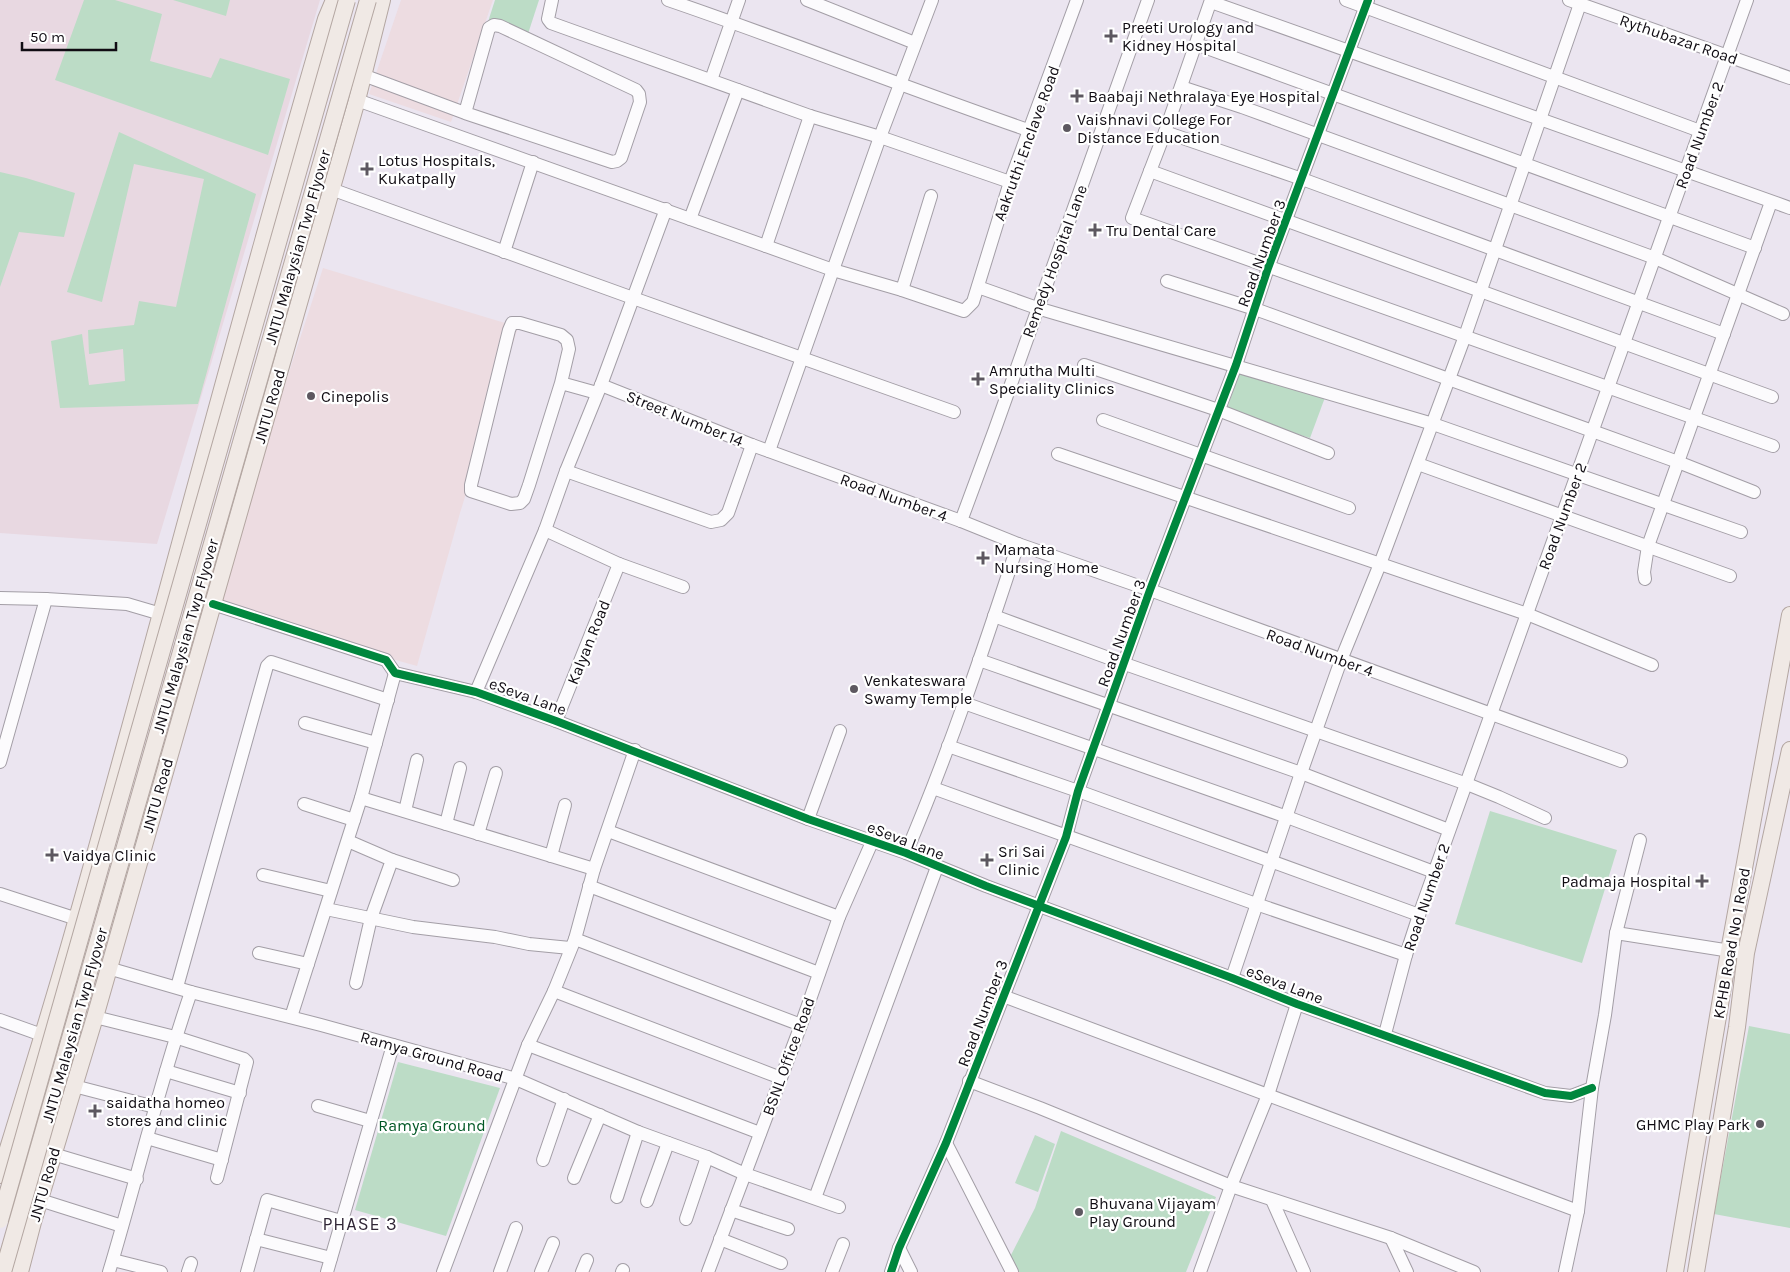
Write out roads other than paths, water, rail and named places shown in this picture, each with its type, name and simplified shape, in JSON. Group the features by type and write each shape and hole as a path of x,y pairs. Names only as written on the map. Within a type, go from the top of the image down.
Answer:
{"main road":[{"path":"0,1175 77,919 213,423 238,324 326,19 334,0"},
{"name":"JNTU Malaysian Twp Flyover","path":"0,1220 347,0"},
{"name":"JNTU Malaysian Twp Flyover","path":"3,1272 368,0"},
{"name":"JNTU Road","path":"20,1272 53,1154 95,1017 357,100 382,0"},
{"name":"KPHB Road No 1 Road","path":"1675,1272 1728,951 1790,615"},
{"name":"KPHB Road No 1 Road","path":"1696,1272 1735,1036 1746,953 1788,769 1790,750"},
{"path":"0,1211 33,1222"}],"street":[{"path":"552,0 548,19 551,23 810,116 880,137 1010,182"},
{"path":"668,0 1028,130"},
{"path":"711,80 739,0"},
{"path":"807,0 915,43"},
{"path":"769,451 880,137 932,0"},
{"name":"Aakruthi Enclave Road","path":"902,290 964,311 973,302 1028,130 1078,0"},
{"name":"Remedy Hospital Lane","path":"961,521 1148,0"},
{"path":"1346,0 1367,3 1700,131"},
{"name":"Road Number 2","path":"1385,1034 1406,955 1434,872 1747,0"},
{"path":"1773,446 1268,268 1132,218 1166,132 1211,1 1790,208"},
{"path":"1232,978 1341,660 1418,464 1496,250 1555,76 1574,2"},
{"name":"Rythubazar Road","path":"1574,2 1790,78"},
{"name":"Road Number 3","path":"891,1272 946,1143 1066,837 1078,791 1150,590 1236,365 1268,268 1367,3"},
{"path":"363,75 465,113 612,162 621,158 640,102 639,94 636,90 500,26 494,25 489,28 465,113"},
{"path":"1196,44 1755,248"},
{"path":"1181,87 1242,107 1655,258 1783,314"},
{"path":"690,219 738,90"},
{"path":"357,100 833,270 902,290 931,196"},
{"path":"766,246 810,116"},
{"path":"1166,132 1302,179 1724,334"},
{"path":"504,252 533,162"},
{"path":"1150,171 1772,397"},
{"path":"331,189 954,412"},
{"path":"1645,579 1644,572 1648,546 1771,202"},
{"path":"476,692 545,530 666,209"},
{"path":"1167,281 1255,309 1678,462 1754,492"},
{"path":"978,287 1037,308 1433,424 1741,532"},
{"path":"512,323 520,323 561,335 567,340 569,349 561,383 524,499 520,503 511,504 471,491 512,323"},
{"path":"1084,365 1218,410 1328,453"},
{"name":"Street Number 14","path":"561,383 599,389 769,451"},
{"path":"1103,420 1349,508"},
{"path":"566,471 711,522 721,520 728,513 752,445"},
{"name":"Road Number 4","path":"769,451 961,521 1018,544 1621,761"},
{"path":"1058,454 1527,614 1652,665"},
{"path":"1418,464 1730,576"},
{"path":"545,530 620,564 683,587"},
{"path":"906,853 934,788 1018,544"},
{"name":"Kalyan Road","path":"556,720 620,564"},
{"path":"0,598 127,604 161,614"},
{"path":"0,762 46,599"},
{"name":"eSeva Lane","path":"213,604 386,660 395,673 476,692 556,720 808,819 906,853 937,867 1297,1004 1545,1093 1571,1096 1592,1088"},
{"path":"994,616 1466,784 1544,818"},
{"path":"979,660 1301,773 1449,830"},
{"path":"176,987 267,666 271,662 388,700"},
{"path":"291,1017 361,798 395,673"},
{"path":"964,703 1286,816 1434,872"},
{"path":"306,723 376,743"},
{"path":"808,819 840,731"},
{"path":"948,746 1078,791 1419,915"},
{"path":"447,1271 528,1045 554,991 572,943 594,869 635,750"},
{"path":"405,811 417,760"},
{"path":"446,824 460,768"},
{"path":"478,834 496,773"},
{"path":"934,788 1066,837 1406,955"},
{"path":"361,798 594,869"},
{"path":"304,804 354,820"},
{"path":"551,856 565,805"},
{"path":"608,831 839,918"},
{"path":"1565,1272 1578,1211 1592,1088 1604,1024 1616,933 1640,840"},
{"path":"348,841 392,860 452,880"},
{"name":"BSNL Office Road","path":"708,1272 839,918 872,842"},
{"path":"356,983 372,918 392,860"},
{"path":"815,1198 937,867"},
{"path":"263,875 331,891"},
{"path":"589,886 819,973"},
{"path":"0,894 77,919"},
{"path":"326,909 413,927 572,943 801,1025"},
{"path":"1616,933 1746,953"},
{"path":"259,953 308,964"},
{"name":"Ramya Ground Road","path":"108,968 516,1079 638,1132 707,1157 745,1174 839,1207"},
{"path":"554,991 780,1078"},
{"path":"161,1272 111,1266 137,1179 175,1037 191,992"},
{"path":"1003,996 1578,1211"},
{"path":"1204,1269 1231,1186 1268,1095 1297,1004"},
{"path":"95,1017 175,1037 244,1059 247,1062 217,1178"},
{"path":"0,1020 42,1035"},
{"path":"327,1272 393,1045"},
{"path":"528,1045 760,1133"},
{"path":"166,1071 240,1093"},
{"path":"969,1081 1231,1186 1391,1238 1474,1272"},
{"path":"74,1086 156,1107"},
{"path":"543,1160 564,1099"},
{"path":"318,1106 370,1121"},
{"path":"574,1178 600,1115"},
{"path":"617,1196 638,1132"},
{"path":"147,1138 222,1160"},
{"path":"647,1201 668,1143"},
{"path":"946,1143 1012,1272"},
{"path":"53,1154 137,1179"},
{"path":"686,1219 707,1157"},
{"path":"40,1200 122,1226"},
{"path":"247,1272 267,1200 341,1221"},
{"path":"1272,1200 1304,1272"},
{"path":"731,1210 788,1230"},
{"path":"500,1272 516,1228"},
{"path":"1391,1238 1407,1272"},
{"path":"256,1239 331,1258"},
{"path":"720,1239 781,1263"},
{"path":"541,1272 553,1243"},
{"path":"832,1272 843,1244"},
{"path":"900,1248 911,1272"}],"place":[{"name":"Preeti Urology and Kidney Hospital","path":"1111,36"},
{"name":"Baabaji Nethralaya Eye Hospital","path":"1077,96"},
{"name":"Vaishnavi College For Distance Education","path":"1067,128"},
{"name":"Lotus Hospitals, Kukatpally","path":"367,169"},
{"name":"Tru Dental Care","path":"1095,230"},
{"name":"Amrutha Multi Speciality Clinics","path":"978,379"},
{"name":"Cinepolis","path":"311,396"},
{"name":"Mamata Nursing Home","path":"983,558"},
{"name":"Venkateswara Swamy Temple","path":"854,689"},
{"name":"Vaidya Clinic","path":"52,855"},
{"name":"Sri Sai Clinic","path":"987,860"},
{"name":"Padmaja Hospital","path":"1702,881"},
{"name":"saidatha homeo stores and clinic","path":"95,1111"},
{"name":"GHMC Play Park","path":"1760,1124"},
{"name":"Bhuvana Vijayam Play Ground","path":"1079,1212"}],"district":[{"name":"PHASE 3","path":"360,1224"}],"park label":[{"name":"Ramya Ground","path":"432,1125"}]}
